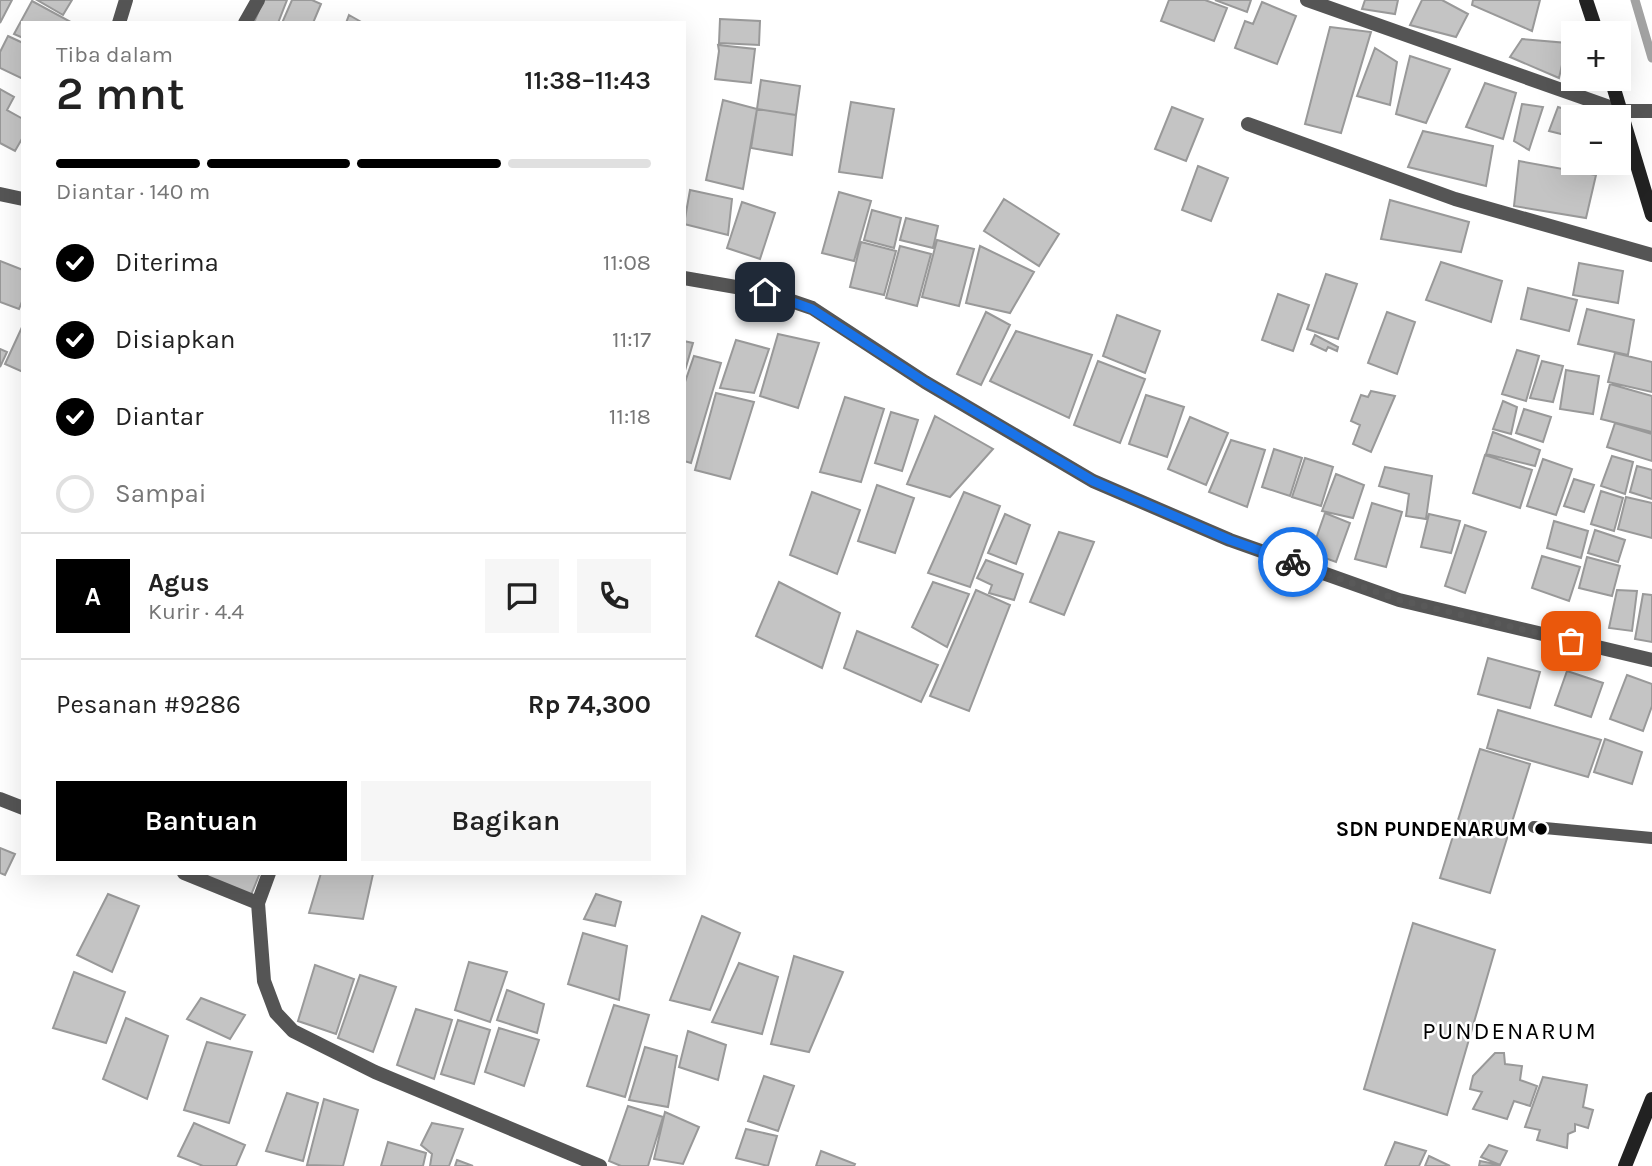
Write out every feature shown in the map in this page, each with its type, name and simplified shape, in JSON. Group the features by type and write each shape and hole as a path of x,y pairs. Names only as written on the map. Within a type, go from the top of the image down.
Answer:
{"main road":[{"path":"1586,0 1593,21"},
{"path":"1631,145 1652,215"},
{"path":"1625,1166 1652,1099"}],"street":[{"path":"120,21 126,0"},
{"path":"246,21 258,0"},
{"path":"1307,0 1604,105"},
{"path":"1631,111 1652,111"},
{"path":"1248,124 1455,199 1652,255"},
{"path":"0,194 21,199"},
{"path":"686,278 765,292 812,309 925,382 1093,481 1230,540 1399,600 1652,660"},
{"path":"0,799 21,807"},
{"path":"189,875 258,903"},
{"path":"268,875 258,903 264,981 276,1013 293,1031 375,1072 600,1166"}],"lane":[{"path":"1534,827 1652,838"}],"building":[{"path":"0,0 12,0 0,23"},
{"path":"37,0 72,0 63,15"},
{"path":"263,0 287,0 279,21 255,21"},
{"path":"292,0 312,0 321,4 314,21 283,21"},
{"path":"1169,0 1205,0 1227,8 1214,41 1161,21"},
{"path":"1215,0 1251,0 1247,12"},
{"path":"1365,0 1398,0 1395,14 1362,9"},
{"path":"1422,0 1442,0 1468,14 1456,37 1410,25"},
{"path":"1473,0 1540,0 1532,31 1472,5"},
{"path":"32,1 69,21 21,21"},
{"path":"1262,2 1296,16 1277,64 1235,48 1245,21 1253,24"},
{"path":"349,15 360,21 347,21"},
{"path":"720,19 760,21 759,45 719,43"},
{"path":"21,21 21,37 14,34"},
{"path":"1330,27 1371,32 1341,133 1305,124"},
{"path":"8,36 21,42 21,78 0,68 0,52"},
{"path":"1522,39 1561,42 1559,78 1510,57"},
{"path":"718,45 755,49 751,83 715,79"},
{"path":"1375,48 1397,62 1390,105 1357,96"},
{"path":"1410,56 1450,69 1426,123 1396,114"},
{"path":"761,80 800,86 796,115 757,109"},
{"path":"1485,83 1516,93 1503,139 1466,127"},
{"path":"0,89 14,97 7,110 21,118 21,140 15,151 0,143"},
{"path":"723,100 757,109 743,189 706,180"},
{"path":"851,102 894,109 882,178 839,172"},
{"path":"1522,104 1543,107 1529,150 1514,141"},
{"path":"1172,107 1203,119 1186,161 1155,149"},
{"path":"1558,107 1561,108 1561,134 1549,131"},
{"path":"757,109 796,115 792,155 751,148"},
{"path":"1423,131 1493,146 1486,186 1408,167"},
{"path":"1519,161 1561,169 1561,175 1596,175 1586,218 1514,206"},
{"path":"1198,166 1228,178 1211,221 1182,210"},
{"path":"690,190 732,199 728,235 686,224"},
{"path":"839,192 871,201 854,261 822,253"},
{"path":"1004,199 1059,234 1039,266 984,231"},
{"path":"1390,200 1469,222 1461,252 1381,239"},
{"path":"742,202 775,213 760,259 727,248"},
{"path":"872,210 901,218 894,248 864,240"},
{"path":"906,218 938,226 933,248 900,240"},
{"path":"937,240 974,249 959,306 922,297"},
{"path":"861,242 896,251 884,295 850,287"},
{"path":"900,246 931,254 917,306 886,298"},
{"path":"980,246 1034,272 1010,313 966,303"},
{"path":"0,261 21,269 21,304 19,309 0,302"},
{"path":"1441,262 1502,281 1491,322 1426,300"},
{"path":"1579,263 1623,271 1618,303 1573,295"},
{"path":"1326,274 1357,284 1338,339 1307,329"},
{"path":"1528,288 1577,300 1569,331 1521,319"},
{"path":"1278,294 1309,305 1293,351 1262,340"},
{"path":"1587,309 1634,320 1628,355 1578,344"},
{"path":"986,312 1010,325 981,385 957,374"},
{"path":"1387,312 1415,322 1397,374 1368,363"},
{"path":"1117,315 1160,331 1145,373 1103,356"},
{"path":"21,329 21,371 5,364"},
{"path":"1016,331 1092,355 1069,418 990,381"},
{"path":"778,334 819,343 798,408 760,396"},
{"path":"1315,335 1338,347 1337,351 1328,347 1326,351 1311,344"},
{"path":"736,340 769,349 754,393 720,388"},
{"path":"686,341 693,343 686,367"},
{"path":"0,349 7,352 0,367"},
{"path":"1517,350 1539,356 1526,401 1502,394"},
{"path":"1615,353 1652,362 1652,392 1608,382"},
{"path":"694,356 721,363 691,463 686,462 686,379"},
{"path":"1098,361 1145,379 1120,443 1074,425"},
{"path":"1542,361 1563,366 1553,402 1530,398"},
{"path":"1566,370 1599,376 1593,414 1560,409"},
{"path":"1610,384 1652,396 1652,432 1601,419"},
{"path":"1371,391 1395,396 1371,452 1353,444 1360,425 1351,421 1361,395 1368,397"},
{"path":"716,393 754,402 730,479 695,470"},
{"path":"1146,395 1184,407 1167,457 1129,444"},
{"path":"845,397 884,409 861,482 820,472"},
{"path":"1503,401 1517,407 1511,434 1493,429"},
{"path":"1524,409 1551,417 1543,442 1516,433"},
{"path":"891,412 918,420 902,471 875,463"},
{"path":"935,416 993,449 950,497 907,484"},
{"path":"1190,417 1228,433 1206,485 1168,469"},
{"path":"1615,423 1652,434 1652,461 1607,447"},
{"path":"1493,432 1540,450 1535,466 1486,454"},
{"path":"1231,440 1265,450 1247,507 1209,492"},
{"path":"1274,449 1302,458 1290,496 1262,487"},
{"path":"1485,455 1532,470 1520,508 1473,493"},
{"path":"1612,456 1633,462 1625,494 1601,486"},
{"path":"1305,458 1333,467 1321,506 1292,497"},
{"path":"1543,459 1572,469 1556,515 1527,506"},
{"path":"1637,466 1652,470 1652,499 1630,492"},
{"path":"1385,467 1432,476 1426,519 1406,516 1409,494 1379,486"},
{"path":"1336,474 1364,485 1353,518 1322,511"},
{"path":"1574,479 1594,485 1584,512 1564,506"},
{"path":"877,485 914,498 895,553 858,541"},
{"path":"1601,491 1623,498 1614,531 1591,524"},
{"path":"812,492 860,510 837,574 790,555"},
{"path":"964,492 1000,506 970,587 928,573"},
{"path":"1626,497 1652,503 1652,538 1618,529"},
{"path":"1372,503 1402,512 1386,567 1355,559"},
{"path":"1325,513 1350,523 1336,562 1311,553"},
{"path":"1005,514 1030,525 1016,564 988,553"},
{"path":"1429,514 1460,521 1451,553 1421,547"},
{"path":"1554,521 1588,531 1581,558 1547,548"},
{"path":"1465,525 1486,532 1465,593 1445,586"},
{"path":"1595,530 1625,540 1618,562 1588,553"},
{"path":"1059,532 1094,542 1064,615 1030,602"},
{"path":"1542,556 1580,567 1569,601 1532,588"},
{"path":"1587,557 1620,566 1612,596 1579,588"},
{"path":"986,560 1023,574 1014,600 989,593 992,585 977,578"},
{"path":"779,582 840,613 822,668 756,636"},
{"path":"933,582 969,594 947,647 912,627"},
{"path":"976,590 1010,605 969,711 930,696"},
{"path":"1617,590 1637,591 1632,631 1609,628"},
{"path":"1643,594 1652,595 1652,642 1635,639"},
{"path":"857,631 938,665 921,702 844,668"},
{"path":"1488,658 1540,672 1530,708 1478,694"},
{"path":"1567,671 1603,683 1591,717 1555,705"},
{"path":"1627,675 1652,684 1652,706 1643,731 1610,719"},
{"path":"1498,710 1601,740 1588,777 1487,748"},
{"path":"1605,739 1642,752 1632,784 1594,772"},
{"path":"1480,749 1530,764 1490,893 1440,878"},
{"path":"0,848 15,854 5,875 0,873"},
{"path":"208,875 259,875 251,895"},
{"path":"320,875 373,875 363,919 309,913"},
{"path":"108,894 139,906 112,972 77,955"},
{"path":"596,894 621,902 615,926 584,919"},
{"path":"702,916 740,933 710,1010 670,1000"},
{"path":"1413,923 1495,950 1447,1115 1364,1089"},
{"path":"583,933 627,946 619,1000 568,984"},
{"path":"794,956 843,972 809,1052 771,1044"},
{"path":"469,962 507,972 490,1022 455,1010"},
{"path":"739,963 778,977 762,1034 712,1022"},
{"path":"315,965 354,979 336,1034 298,1021"},
{"path":"74,972 125,992 106,1043 53,1028"},
{"path":"360,975 396,987 373,1052 338,1038"},
{"path":"507,990 544,1004 537,1033 497,1020"},
{"path":"201,998 245,1015 230,1039 187,1019"},
{"path":"614,1005 649,1015 625,1097 587,1086"},
{"path":"416,1009 452,1020 434,1079 397,1065"},
{"path":"126,1018 168,1036 147,1099 103,1079"},
{"path":"458,1020 490,1030 474,1084 441,1074"},
{"path":"499,1028 539,1040 524,1086 485,1072"},
{"path":"688,1031 726,1045 718,1080 679,1067"},
{"path":"207,1042 252,1052 229,1123 184,1110"},
{"path":"645,1047 677,1056 668,1107 629,1100"},
{"path":"1495,1053 1504,1053 1505,1064 1522,1066 1520,1080 1537,1086 1530,1106 1514,1101 1507,1119 1473,1109 1482,1092 1470,1089 1473,1076"},
{"path":"764,1076 794,1086 778,1131 748,1121"},
{"path":"1543,1077 1587,1085 1583,1107 1593,1110 1588,1128 1575,1124 1575,1131 1568,1134 1567,1148 1537,1140 1540,1130 1525,1127"},
{"path":"287,1093 318,1103 303,1161 266,1151"},
{"path":"324,1099 358,1110 343,1166 307,1165"},
{"path":"628,1106 663,1117 648,1166 621,1166 609,1161"},
{"path":"665,1112 699,1127 683,1164 654,1159"},
{"path":"194,1123 245,1145 236,1166 203,1166 178,1156"},
{"path":"432,1123 463,1129 449,1166 430,1166 432,1154 421,1145"},
{"path":"746,1129 777,1136 768,1166 736,1158"},
{"path":"388,1142 426,1153 423,1166 381,1166"},
{"path":"1395,1142 1426,1151 1419,1166 1385,1166"},
{"path":"1489,1145 1507,1151 1500,1165 1481,1157"},
{"path":"821,1151 855,1164 816,1166"},
{"path":"1429,1156 1450,1166 1425,1166"},
{"path":"457,1160 473,1166 455,1166"},
{"path":"1480,1161 1500,1165 1479,1166"}],"waterway":[{"path":"1635,0 1652,58"}],"way so far":[{"path":"1293,562 1399,600 1571,641"}],"place":[{"name":"SDN PUNDENARUM","path":"1541,829"}],"district":[{"name":"PUNDENARUM","path":"1510,1031"}],"route":[{"path":"765,292 812,309 925,382 1093,481 1230,540 1293,562"}]}
